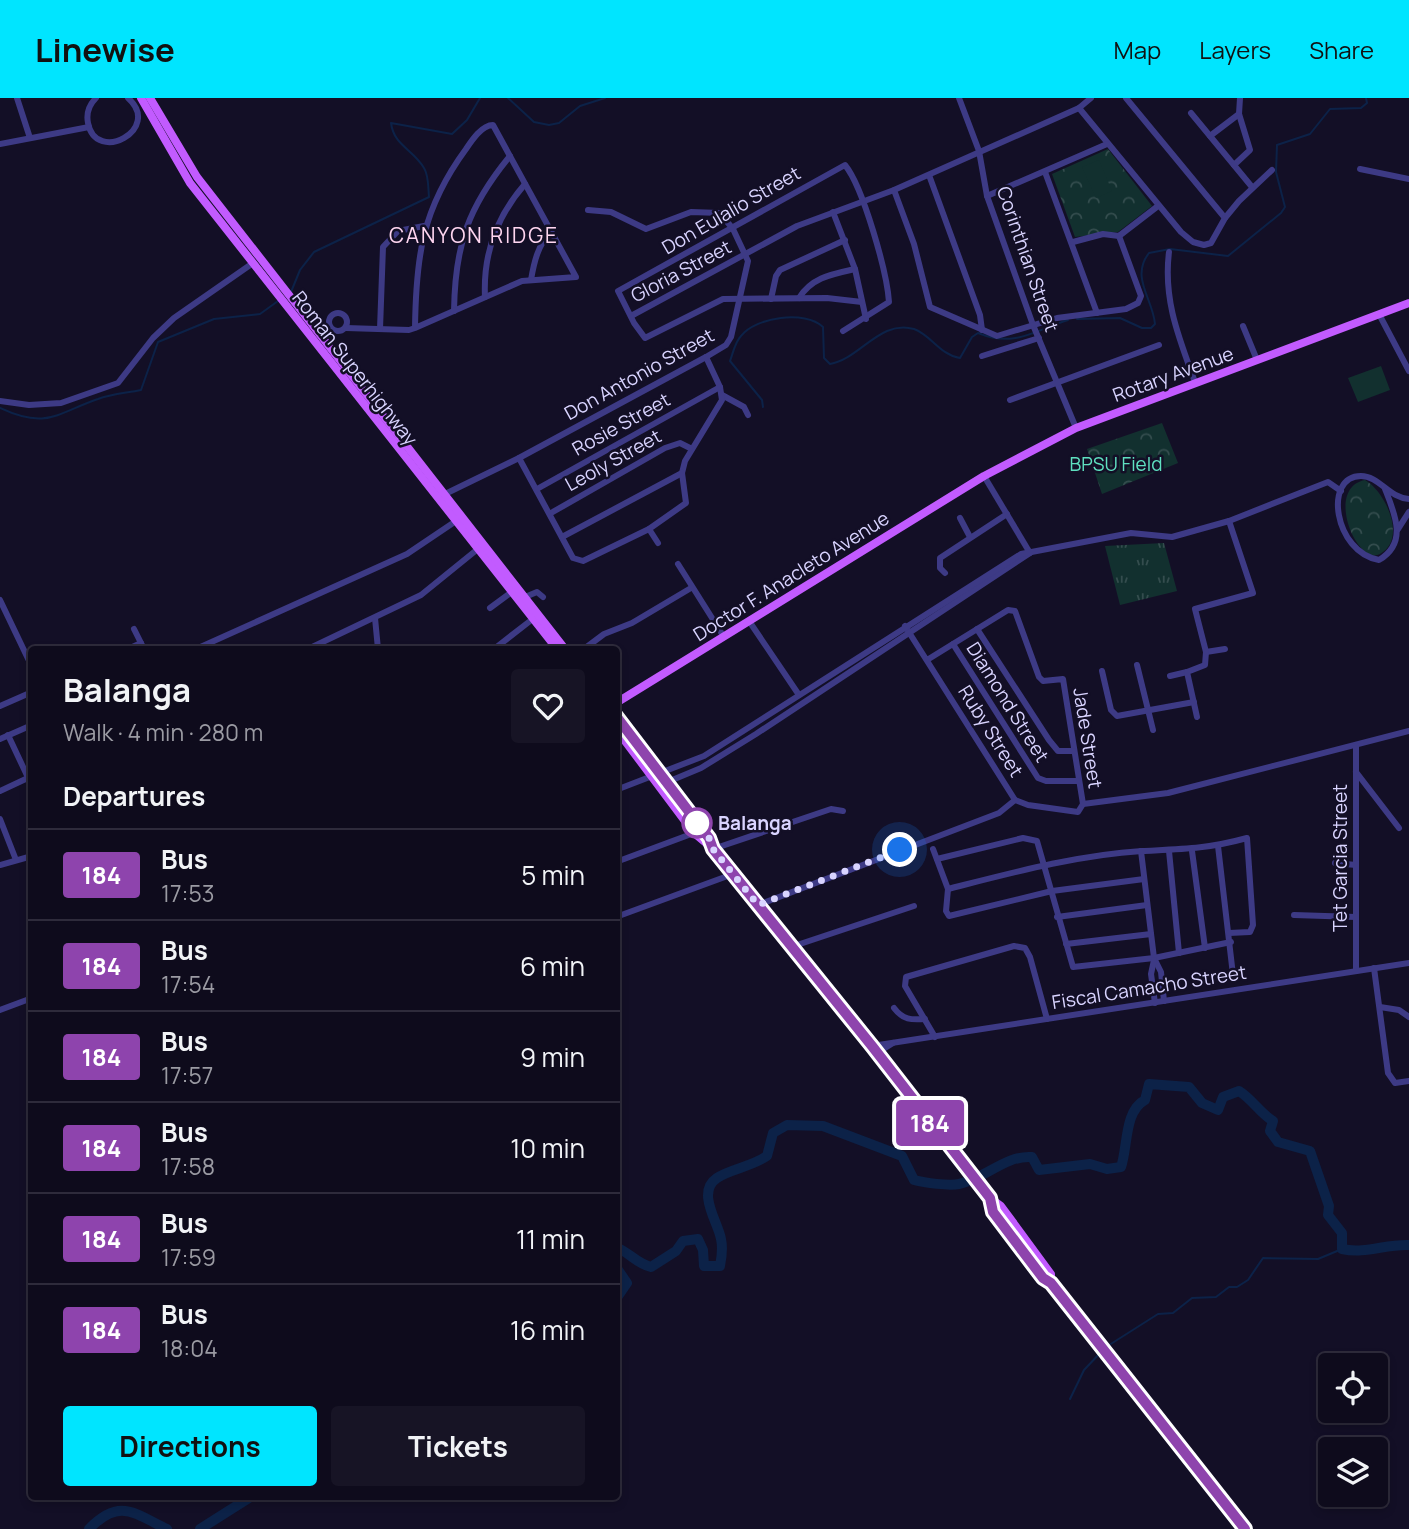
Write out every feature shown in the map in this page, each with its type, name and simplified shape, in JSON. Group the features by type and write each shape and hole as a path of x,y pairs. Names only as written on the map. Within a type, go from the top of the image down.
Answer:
{"main road":[{"name":"Roman Superhighway","path":"143,103 190,183 253,263 276,285"},
{"name":"Roman Superhighway","path":"143,103 276,285 555,646"},
{"name":"Rotary Avenue","path":"984,476 1076,428 1409,303"},
{"name":"Roman Superhighway","path":"292,306 322,335 563,646"},
{"name":"Doctor F. Anacleto Avenue","path":"620,701 984,476"},
{"path":"620,721 709,838 713,849"},
{"path":"620,735 694,832 713,849 875,1049 990,1198 993,1212 1043,1278 1051,1283 1245,1529"}],"street":[{"path":"17,98 30,138"},
{"path":"96,98 87,113 89,127 96,137 108,142 121,141 131,134 137,123 143,103 128,98"},
{"name":"Corinthian Street","path":"959,98 979,151 988,196 1036,332 1076,428"},
{"path":"588,210 611,212 646,229 682,215 713,211 720,213 733,229 746,254 797,226 929,175 1079,108 1091,98"},
{"path":"1126,98 1224,218"},
{"path":"1234,165 1250,150 1239,114 1240,98"},
{"path":"1079,108 1158,206 1193,242 1204,246 1217,236 1224,218 1239,201 1272,170"},
{"path":"1191,113 1252,187"},
{"path":"1210,136 1239,114"},
{"path":"331,328 335,331 346,328 415,328 531,280 576,277 493,125 486,127 453,167 435,197 424,226 416,279 415,328"},
{"path":"0,144 89,127"},
{"path":"988,196 1107,144"},
{"path":"454,311 456,266 461,238 484,188 510,156"},
{"name":"Don Eulalio Street","path":"631,316 618,291 843,165 847,166 862,203 885,269 889,302 866,319"},
{"path":"1360,169 1409,179"},
{"path":"1045,172 1097,313"},
{"path":"929,175 980,315 982,330"},
{"path":"485,298 487,261 493,236 503,212 525,184"},
{"path":"894,190 918,256 930,307 997,336 1036,332"},
{"path":"1073,242 1103,234 1119,236 1158,206"},
{"path":"833,212 855,268 866,319 843,331"},
{"path":"380,329 383,247 398,231 407,227 424,226"},
{"path":"531,280 543,239 551,231"},
{"path":"982,356 1036,332 1097,313 1126,309 1138,303 1141,296 1119,236"},
{"path":"771,299 780,270 845,240"},
{"path":"1169,252 1166,275 1170,313 1195,382"},
{"name":"Don Antonio Street","path":"445,494 519,458 726,345 731,337 740,300 748,263 746,254"},
{"name":"Gloria Street","path":"631,316 746,254"},
{"path":"0,401 29,405 61,403 118,383 153,338 174,318 253,263"},
{"path":"799,298 806,287 816,280 855,268"},
{"path":"631,316 642,337 649,338 723,299 799,298 862,302"},
{"path":"331,328 330,318 338,313 347,318 346,328"},
{"path":"1380,316 1409,371"},
{"path":"1243,326 1257,360"},
{"path":"322,335 331,328"},
{"path":"1010,400 1159,345"},
{"path":"519,458 573,558 583,561 649,529 684,505 682,473 690,448 720,404 720,387 706,357"},
{"name":"Rosie Street","path":"537,489 720,387"},
{"path":"722,395 744,407 748,415"},
{"name":"Leoly Street","path":"551,513 674,444 683,443 690,448"},
{"path":"562,537 682,473"},
{"path":"984,476 1030,553"},
{"path":"1409,499 1398,498 1370,478 1361,476 1349,480 1341,491 1338,512 1351,546 1363,556 1379,560 1395,543 1398,528 1409,512"},
{"path":"664,779 907,629 1021,554 1130,533 1172,537 1229,521 1328,482 1341,491"},
{"path":"1385,489 1398,528"},
{"path":"945,573 940,568 940,558 1007,514"},
{"path":"960,518 970,537"},
{"path":"203,646 396,559 456,521"},
{"path":"1170,677 1205,666 1206,652 1195,609 1253,593 1229,521"},
{"path":"649,529 658,543"},
{"path":"314,646 421,595 479,548"},
{"path":"678,564 691,589 724,637"},
{"path":"588,646 604,634 632,623 691,589"},
{"path":"490,608 513,591"},
{"path":"525,597 537,592 543,597"},
{"path":"0,600 28,659"},
{"name":"Jade Street","path":"977,629 1008,610 1014,611 1039,677 1051,681 1063,679 1083,804 1078,812"},
{"path":"375,618 378,646"},
{"path":"498,646 534,618"},
{"path":"750,621 799,695"},
{"path":"134,629 143,646"},
{"path":"620,789 701,768 848,673 907,629"},
{"name":"Ruby Street","path":"907,629 1015,800 1028,805 1078,812"},
{"path":"927,660 977,629 1049,740 1058,751 1073,751"},
{"name":"Diamond Street","path":"953,644 1038,778 1046,781 1078,781"},
{"path":"1206,652 1225,649"},
{"path":"1137,665 1153,730"},
{"path":"844,666 848,673"},
{"path":"1102,671 1114,714 1194,702"},
{"path":"1187,672 1197,718"},
{"path":"0,705 28,694"},
{"path":"0,739 28,727"},
{"path":"1083,804 1167,793 1409,731"},
{"path":"8,736 28,774"},
{"name":"Tet Garcia Street","path":"1356,746 1356,971"},
{"path":"696,761 701,768"},
{"path":"1356,772 1399,828"},
{"path":"0,791 28,779"},
{"path":"758,905 999,813 1015,800"},
{"path":"713,849 831,809 844,811"},
{"path":"0,819 16,860"},
{"path":"620,860 694,832"},
{"path":"937,859 1033,838 1037,841 1073,967 1154,958 1231,942"},
{"path":"948,889 1044,865 1141,851 1192,851 1247,838 1253,925 1250,932 1229,933"},
{"path":"1218,846 1233,975"},
{"path":"933,849 948,889 946,911 949,916 1052,891 1144,879"},
{"path":"1141,851 1154,958 1151,974 1155,1003"},
{"path":"1169,851 1179,953"},
{"path":"1192,851 1205,948"},
{"path":"0,865 28,857"},
{"path":"1335,863 1356,864"},
{"path":"620,916 733,874"},
{"path":"1057,917 1147,905"},
{"path":"790,947 914,906"},
{"path":"1294,915 1356,917"},
{"path":"1066,944 1151,934"},
{"path":"935,1037 903,981 905,977 1021,946 1030,957 1047,1020"},
{"path":"1154,958 1161,972 1164,1001"},
{"name":"Fiscal Camacho Street","path":"875,1049 893,1043 1409,963"},
{"path":"1374,968 1391,1079 1395,1083 1409,1081"},
{"path":"2,1007 28,999"},
{"path":"1380,1007 1392,1008 1409,1017"},
{"path":"894,1008 899,1015 910,1021 925,1019"}],"green space":[{"path":"1108,149 1152,206 1118,232 1075,237 1052,174"},
{"path":"1099,160 1112,191 1096,198 1082,167"},
{"path":"1381,366 1390,390 1358,402 1348,378"},
{"name":"BPSU Field","path":"1162,423 1178,463 1102,494 1087,449"},
{"path":"1365,480 1386,504 1393,527 1388,547 1380,554 1371,555 1362,549 1348,525 1347,497 1353,486"},
{"path":"1164,543 1177,591 1120,605 1105,546"}],"waterway":[{"path":"291,292 300,270 314,252 429,197 428,178 424,168 396,137 391,123 452,134 467,120 480,98"},
{"path":"508,98 534,122 549,125 559,123 580,106 605,98"},
{"path":"1077,319 1120,318 1142,328 1151,328 1155,324 1142,279 1144,262 1149,253 1170,249 1228,256 1285,207 1276,172 1277,145 1310,134 1330,109 1361,108 1367,103 1366,98"},
{"path":"0,408 16,415 41,419 103,397 141,390 158,342 214,319 260,314 278,301"},
{"path":"763,407 762,400 730,361 741,336 748,329 769,320 793,317 815,322 823,327 824,358 830,364 841,361 880,334 902,327 920,332 947,353 960,358 972,337 978,333 1003,339 1014,338 1068,320"},
{"path":"620,1249 651,1267 676,1251 683,1241 698,1239 703,1250 704,1266 720,1266 722,1242 708,1199 711,1184 722,1175 767,1156 773,1133 787,1125 823,1126 902,1156 914,1180 930,1183 959,1184 1022,1157 1032,1157 1039,1170 1090,1164 1107,1169 1121,1167 1133,1112 1145,1100 1149,1084 1189,1087 1202,1103 1218,1110 1223,1097 1239,1091 1273,1121 1270,1131 1278,1142 1310,1151 1329,1206 1328,1215 1342,1233 1342,1249 1409,1245"},
{"path":"1106,1347 1158,1314 1173,1313 1192,1298 1216,1297 1229,1287 1237,1287 1248,1280 1263,1258 1318,1259 1342,1249"},
{"path":"620,1273 627,1283 620,1293"},
{"path":"1070,1399 1084,1370 1102,1351"},
{"path":"200,1529 246,1500"},
{"path":"89,1529 100,1519 119,1511 128,1511 167,1529"}],"bus line":[{"name":"184","path":"620,721 709,838 713,849 990,1198 993,1212 1043,1278 1051,1283 1245,1529"}],"place":[{"name":"Balanga","path":"697,823"}],"district":[{"name":"CANYON RIDGE","path":"474,236"}],"route":[{"path":"697,823 695,821 709,838 713,849 758,905 900,850"}]}
